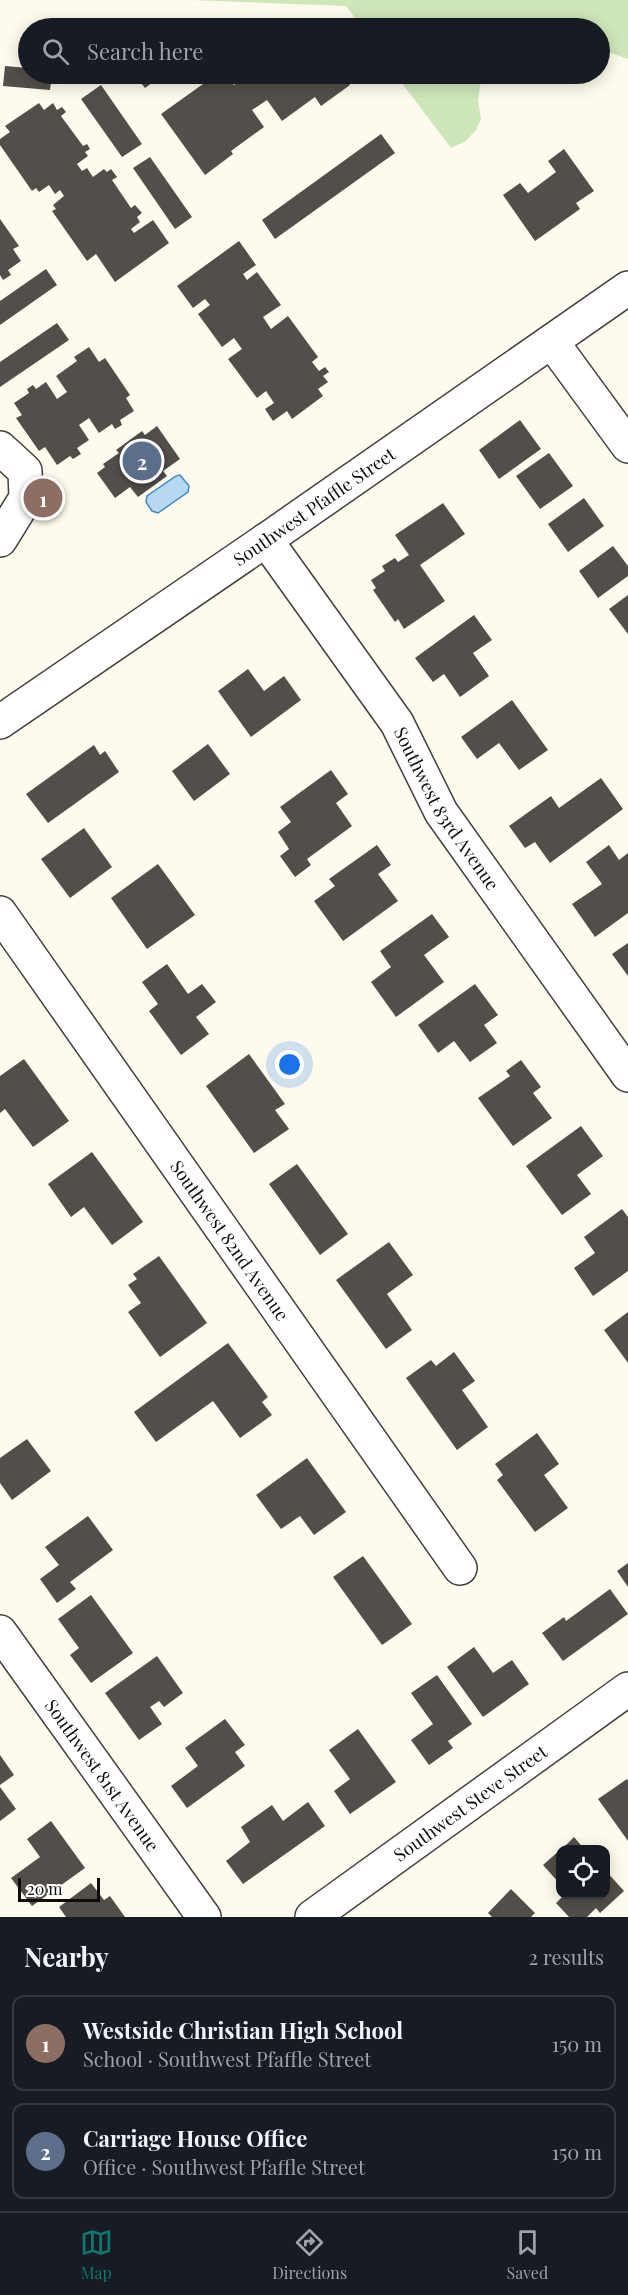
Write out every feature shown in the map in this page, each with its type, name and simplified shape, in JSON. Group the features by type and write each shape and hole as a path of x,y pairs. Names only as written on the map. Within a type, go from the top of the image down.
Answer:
{"street":[{"name":"Southwest Pfaffle Street","path":"0,722 628,288"},
{"path":"552,342 628,446"},
{"path":"0,448 25,471 26,498 0,540"},
{"name":"Southwest 83rd Avenue","path":"266,540 397,723 441,812 628,1075"},
{"name":"Southwest 82nd Avenue","path":"0,913 460,1568"},
{"name":"Southwest 81st Avenue","path":"0,1632 204,1917"},
{"name":"Southwest Steve Street","path":"312,1917 628,1689"}],"green space":[{"path":"192,0 628,0 628,59 610,53 610,18 355,18 346,6"},
{"path":"403,84 480,84 478,99 481,119 476,130 466,141 451,148"}],"water":[{"path":"180,475 189,486 188,492 158,513 152,511 146,502 147,496"}],"building":[{"path":"5,66 18,67 18,84 51,84 50,90 3,86"},
{"path":"203,84 350,85 321,106 315,97 282,121 267,100 252,110 264,127 231,151 233,154 205,175 161,114"},
{"path":"101,85 142,144 122,157 81,99"},
{"path":"39,103 44,110 53,103 57,110 62,107 66,112 61,116 83,146 87,144 90,149 85,152 88,156 77,164 82,171 87,168 93,177 104,169 107,172 111,169 117,177 112,180 131,208 135,205 142,213 137,217 140,222 131,229 134,233 153,220 169,243 115,282 96,254 87,261 52,211 56,209 53,205 64,196 60,190 55,194 49,185 39,192 36,188 32,191 0,145 0,139 10,132 5,126"},
{"path":"381,134 395,153 275,239 262,220"},
{"path":"564,149 594,191 576,203 580,209 535,241 503,195 520,183 528,193 556,172 548,161"},
{"path":"150,157 192,217 175,229 133,168"},
{"path":"0,219 19,246 13,249 21,261 8,270 11,275 3,280 0,275"},
{"path":"239,241 256,265 243,274 247,280 257,272 281,305 263,317 271,329 288,316 318,357 312,362 319,371 325,367 329,372 323,376 328,382 318,389 323,396 292,419 287,411 273,421 265,409 274,403 266,391 257,398 228,359 242,349 234,338 222,347 198,314 210,305 205,299 193,308 177,286"},
{"path":"46,269 57,285 0,325 0,301"},
{"path":"57,323 69,340 0,387 0,362"},
{"path":"89,347 99,362 105,358 130,395 126,398 134,411 120,420 122,425 115,429 112,424 99,433 89,418 79,425 89,440 77,448 81,454 73,459 70,456 57,465 45,447 39,451 16,418 22,415 14,403 29,393 27,389 33,385 36,389 46,382 57,399 67,392 56,376 77,361 74,357"},
{"path":"520,420 541,449 499,479 479,450"},
{"path":"157,426 180,459 163,471 167,476 138,497 130,487 115,498 97,473 105,467 103,464 119,453 116,450 142,431 145,435"},
{"path":"549,453 573,486 540,509 516,476"},
{"path":"584,498 604,526 568,552 548,524"},
{"path":"443,503 465,534 420,565 445,601 404,629 398,619 395,622 373,590 376,588 371,580 385,571 382,566 395,558 398,562 409,555 395,535"},
{"path":"613,546 628,566 628,576 598,598 579,571"},
{"path":"628,595 628,634 609,609"},
{"path":"474,615 492,640 473,653 489,676 460,697 444,674 433,682 415,658"},
{"path":"248,669 264,691 284,676 301,700 251,737 218,691"},
{"path":"512,700 548,750 519,770 499,743 477,759 461,737"},
{"path":"208,744 230,774 194,801 172,771"},
{"path":"94,745 100,755 105,751 119,772 48,823 26,794"},
{"path":"331,770 348,794 336,803 352,826 307,859 311,865 295,877 280,856 289,849 278,832 291,822 280,807"},
{"path":"601,778 623,809 550,863 535,842 525,848 509,826 551,796 559,808"},
{"path":"84,828 112,867 70,898 41,859"},
{"path":"377,845 391,865 378,874 398,901 343,941 314,901 335,886 329,879"},
{"path":"609,845 619,860 628,853 628,913 595,937 572,904 602,884 586,862"},
{"path":"158,864 195,915 147,949 111,898"},
{"path":"432,914 449,937 424,955 444,982 396,1017 371,982 391,967 380,951"},
{"path":"628,943 628,976 612,954"},
{"path":"167,964 188,994 202,984 216,1002 196,1017 209,1034 181,1055 149,1011 158,1004 142,982"},
{"path":"475,984 498,1015 484,1025 497,1043 470,1062 454,1041 438,1053 418,1025"},
{"path":"249,1054 285,1104 275,1110 289,1129 254,1153 206,1086"},
{"path":"24,1059 69,1121 33,1147 5,1109 0,1113 0,1076"},
{"path":"521,1060 541,1087 533,1093 552,1118 513,1146 478,1098 510,1076 506,1071"},
{"path":"581,1126 603,1156 577,1175 591,1194 562,1215 526,1166"},
{"path":"92,1152 143,1222 112,1245 84,1207 71,1217 48,1184"},
{"path":"297,1164 348,1234 320,1255 269,1184"},
{"path":"622,1209 628,1217 628,1271 593,1296 574,1268 595,1253 584,1237"},
{"path":"389,1242 413,1275 387,1294 412,1330 386,1349 336,1280"},
{"path":"159,1256 207,1323 160,1357 128,1312 141,1303 128,1285 137,1279 133,1274"},
{"path":"628,1312 628,1363 604,1330"},
{"path":"228,1343 268,1397 262,1402 272,1415 240,1438 213,1401 156,1442 134,1412"},
{"path":"454,1352 475,1381 462,1390 488,1427 457,1450 406,1378 431,1360 436,1366"},
{"path":"537,1433 559,1464 544,1475 568,1508 535,1532 497,1480 503,1475 495,1464"},
{"path":"27,1439 51,1471 12,1500 0,1483 0,1458"},
{"path":"307,1458 346,1512 314,1535 300,1516 281,1529 256,1495"},
{"path":"88,1516 113,1550 70,1582 76,1589 57,1603 40,1579 59,1565 45,1547"},
{"path":"363,1556 412,1624 382,1645 333,1577"},
{"path":"628,1563 628,1587 617,1571"},
{"path":"610,1589 628,1614 563,1661 542,1633 564,1617 566,1621"},
{"path":"91,1595 133,1653 91,1683 70,1655 79,1648 58,1619"},
{"path":"474,1647 493,1673 512,1660 529,1684 483,1717 447,1667"},
{"path":"157,1656 183,1693 164,1707 159,1701 150,1707 162,1724 139,1740 105,1693"},
{"path":"437,1675 472,1724 448,1741 453,1748 429,1765 411,1740 433,1724 411,1693"},
{"path":"225,1719 245,1745 235,1752 245,1766 187,1808 171,1786 198,1766 185,1748"},
{"path":"358,1729 396,1782 350,1814 334,1791 350,1779 329,1750"},
{"path":"0,1755 14,1775 0,1785"},
{"path":"627,1779 628,1781 628,1841 598,1799"},
{"path":"0,1787 16,1809 0,1821"},
{"path":"308,1802 325,1826 243,1884 226,1861 250,1842 241,1827 272,1805 283,1821"},
{"path":"51,1821 85,1868 32,1906 11,1878 40,1857 27,1839"},
{"path":"574,1837 581,1845 566,1845"},
{"path":"556,1854 556,1880 543,1865"},
{"path":"610,1875 624,1891 600,1913 596,1908 587,1917 569,1917 556,1903 560,1899 610,1899"},
{"path":"91,1883 104,1900 110,1896 125,1917 66,1917 59,1907"},
{"path":"511,1889 535,1913 531,1917 492,1917 488,1913"}],"place":[{"name":"Carriage House Office","path":"142,461"},
{"name":"Westside Christian High School","path":"43,498"}]}
